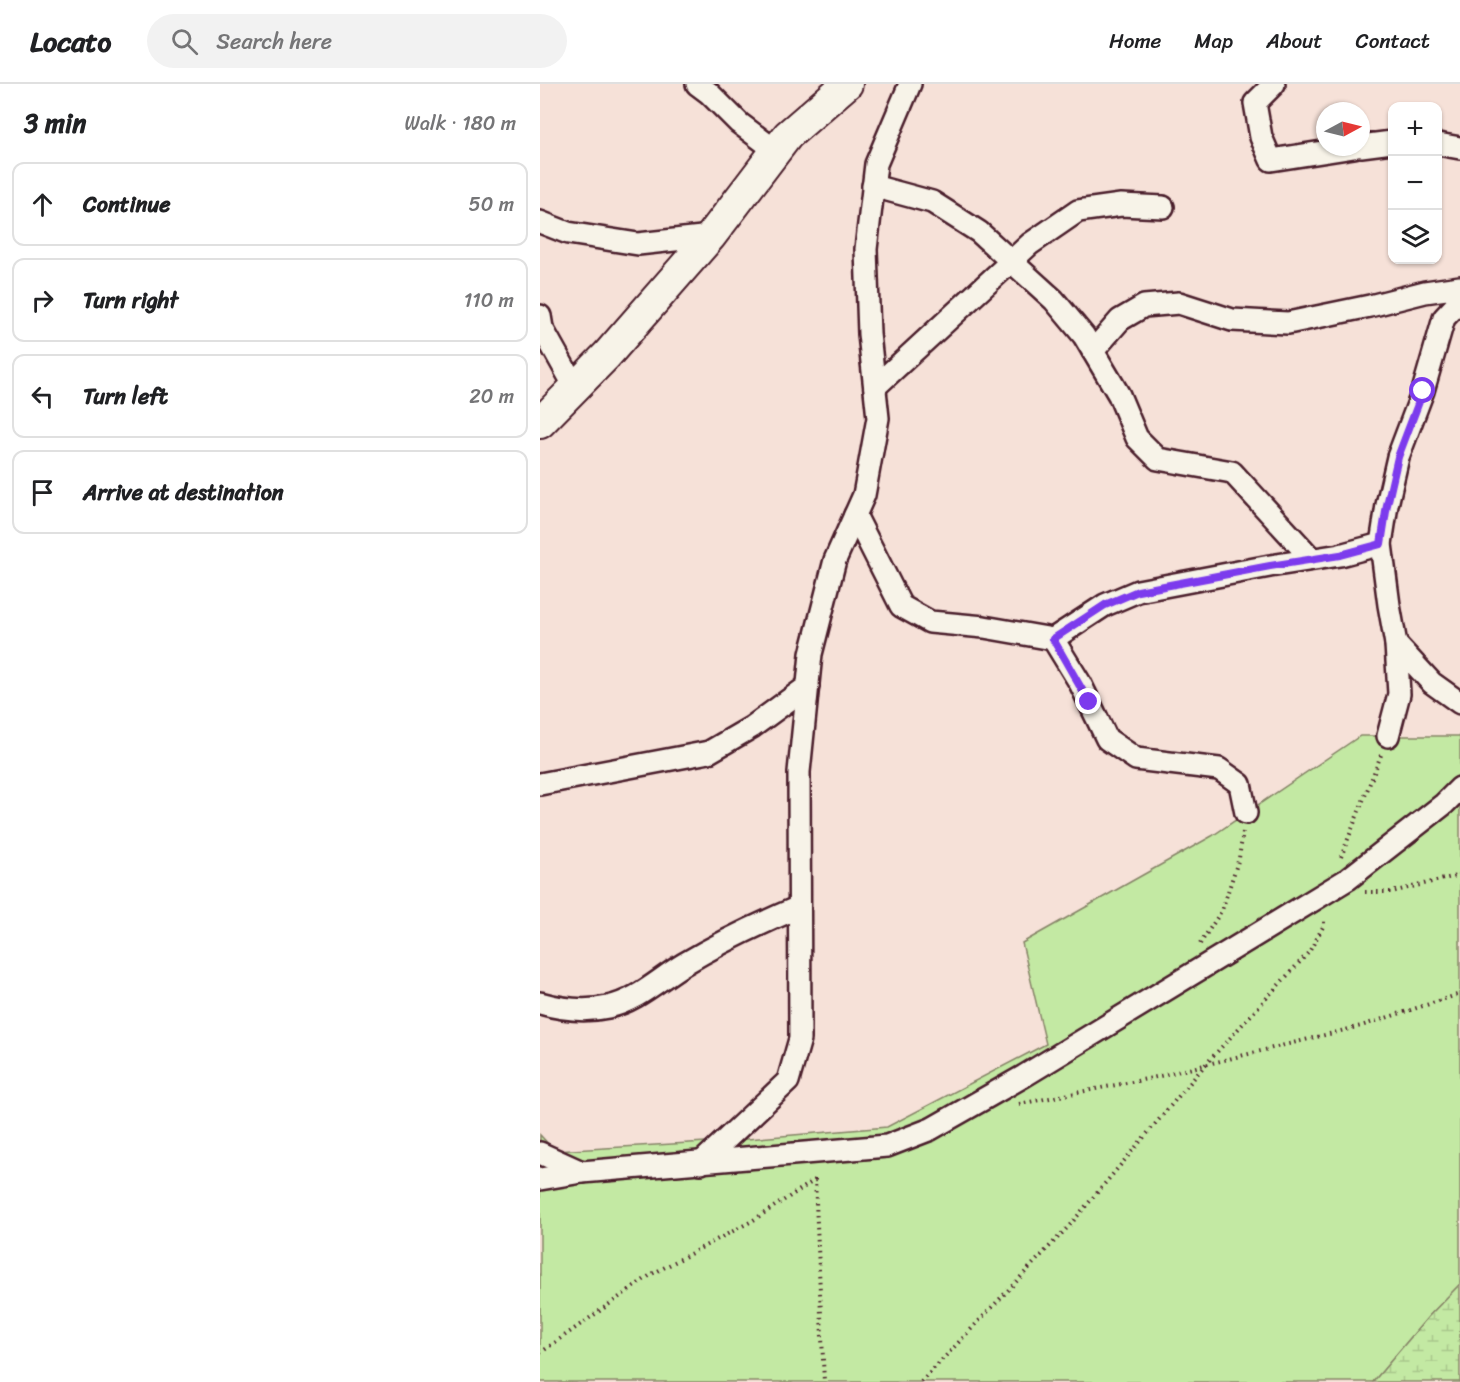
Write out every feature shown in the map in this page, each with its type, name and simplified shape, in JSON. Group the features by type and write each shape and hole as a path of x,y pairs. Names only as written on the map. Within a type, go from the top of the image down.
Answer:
{"street":[{"path":"697,84 739,123 776,151"},
{"path":"540,423 607,355 711,236 788,135 847,84"},
{"path":"701,1163 788,1081 800,1039 799,772 811,654 835,560 864,495 878,418 869,334 866,249 876,164 910,84"},
{"path":"1274,84 1256,103 1261,137 1271,160 1316,153"},
{"path":"1370,145 1388,143"},
{"path":"1442,145 1460,148"},
{"path":"873,186 932,202 979,232 1053,300 1084,336 1119,394 1137,438 1158,459 1232,472 1312,559"},
{"path":"874,387 1030,244 1078,211 1121,205 1163,207"},
{"path":"540,222 568,233 638,244 711,236"},
{"path":"1093,351 1120,320 1144,306 1179,303 1232,320 1288,323 1425,292 1460,287"},
{"path":"1388,736 1399,694 1396,644 1381,544 1387,505 1398,457 1423,391 1444,318 1460,301"},
{"path":"540,316 542,328 575,387"},
{"path":"855,515 902,606 930,622 984,627 1053,639 1105,605 1138,591 1340,555 1381,544"},
{"path":"1053,639 1080,683 1107,739 1136,759 1219,769 1240,784 1246,813"},
{"path":"1396,644 1432,683 1460,703"},
{"path":"540,784 709,752 752,727 808,686"},
{"path":"540,1179 582,1172 887,1146 931,1129 1024,1076 1348,879 1444,804 1460,788"},
{"path":"540,1003 561,1009 608,1007 642,993 681,965 742,931 799,907"},
{"path":"540,1154 582,1172"}],"path":[{"path":"921,1382 1070,1226 1205,1065 1309,952 1324,925 1325,893 1365,799 1388,736"},
{"path":"1198,947 1222,910 1239,858 1246,813"},
{"path":"1325,893 1392,891 1460,875"},
{"path":"1008,1106 1152,1078 1205,1065 1361,1026 1460,994"},
{"path":"814,1153 824,1382"},
{"path":"540,1353 652,1274 752,1221 815,1180"}],"green space":[{"path":"1360,736 1460,736 1460,1284 1428,1317 1373,1382 540,1382 540,1135 555,1151 723,1141 887,1127 1046,1044 1022,943 1212,836"},
{"path":"1460,1284 1460,1382 1373,1382 1428,1317"}],"route":[{"path":"1089,702 1053,639 1105,605 1138,591 1340,555 1381,544 1398,457 1423,391"}]}
